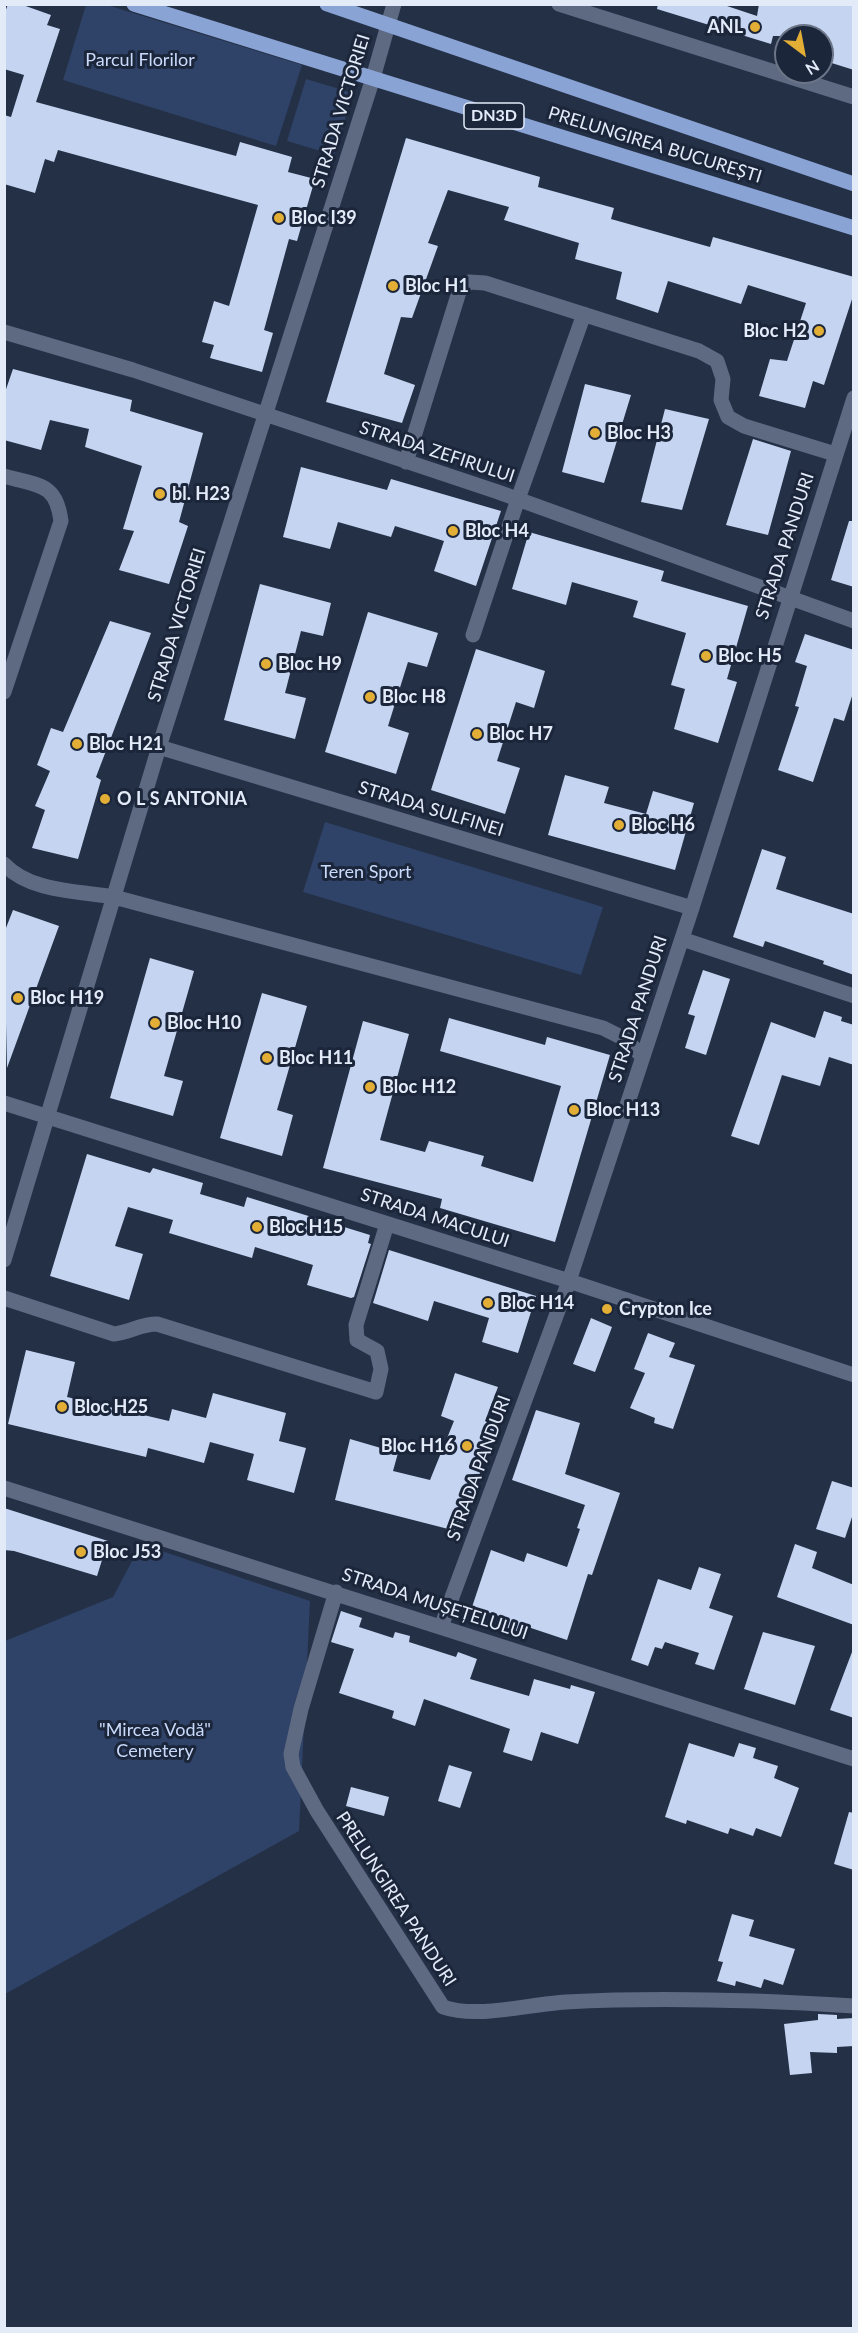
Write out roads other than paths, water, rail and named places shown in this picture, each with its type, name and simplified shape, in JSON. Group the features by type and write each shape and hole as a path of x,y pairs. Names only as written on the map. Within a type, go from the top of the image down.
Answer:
{"main road":[{"name":"PRELUNGIREA BUCUREȘTI","path":"135,4 854,228"},
{"name":"PRELUNGIREA BUCUREȘTI","path":"327,4 854,184"}],"street":[{"name":"STRADA VICTORIEI","path":"4,1260 159,747 263,415 373,78 394,4"},
{"path":"559,4 854,97"},
{"path":"406,462 459,292 469,282 486,283 699,351 717,361 723,380 721,400 728,417 744,426 835,454"},
{"path":"473,635 518,499 584,314"},
{"name":"STRADA ZEFIRULUI","path":"4,332 133,370 518,499 788,599 854,621"},
{"name":"STRADA PANDURI","path":"441,1627 569,1281 682,939 788,599 854,398"},
{"path":"4,476 46,488 58,502 61,521 4,692"},
{"name":"STRADA SULFINEI","path":"159,747 692,908"},
{"path":"4,864 35,884 114,897 603,1028 625,1039 643,1057"},
{"path":"682,939 854,996"},
{"name":"STRADA MACULUI","path":"4,1103 569,1281 854,1375"},
{"path":"4,1298 114,1334 129,1332 142,1324 157,1324 376,1392 381,1369 377,1351 357,1340 356,1325 387,1224"},
{"name":"STRADA MUȘEȚELULUI","path":"4,1488 854,1759"},
{"name":"PRELUNGIREA PANDURI","path":"336,1592 301,1709 291,1754 293,1767 317,1812 443,2007 470,2011 566,2002 753,2000 854,2006"}],"place":[{"name":"ANL","path":"755,27"},
{"name":"Bloc I39","path":"279,218"},
{"name":"Bloc H1","path":"393,286"},
{"name":"Bloc H2","path":"819,331"},
{"name":"Bloc H3","path":"595,433"},
{"name":"bl. H23","path":"160,494"},
{"name":"Bloc H4","path":"453,531"},
{"name":"Bloc H5","path":"706,656"},
{"name":"Bloc H9","path":"266,664"},
{"name":"Bloc H8","path":"370,697"},
{"name":"Bloc H7","path":"477,734"},
{"name":"Bloc H21","path":"77,744"},
{"name":"O L S ANTONIA","path":"105,799"},
{"name":"Bloc H6","path":"619,825"},
{"name":"Bloc H19","path":"18,998"},
{"name":"Bloc H10","path":"155,1023"},
{"name":"Bloc H11","path":"267,1058"},
{"name":"Bloc H12","path":"370,1087"},
{"name":"Bloc H13","path":"574,1110"},
{"name":"Bloc H15","path":"257,1227"},
{"name":"Bloc H14","path":"488,1303"},
{"name":"Crypton Ice","path":"607,1309"},
{"name":"Bloc H25","path":"62,1407"},
{"name":"Bloc H16","path":"467,1446"},
{"name":"Bloc J53","path":"81,1552"}],"park label":[{"name":"Parcul Florilor","path":"140,60"},
{"name":"Teren Sport","path":"366,872"},
{"name":"\"Mircea Vodă\" Cemetery","path":"155,1740"}]}
